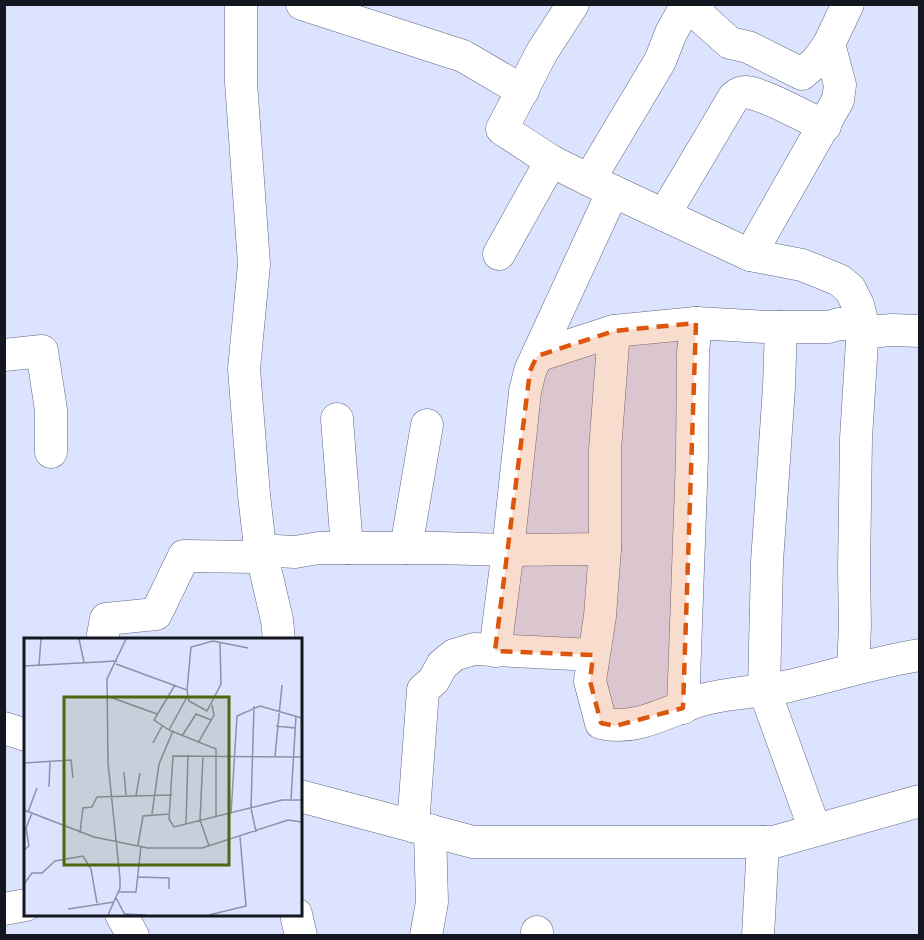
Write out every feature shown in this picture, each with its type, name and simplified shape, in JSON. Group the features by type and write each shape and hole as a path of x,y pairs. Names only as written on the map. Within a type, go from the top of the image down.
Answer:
{"street":[{"path":"241,4 241,82 254,264 244,369 254,495 262,557 277,620 279,638"},
{"path":"302,4 463,56 523,90"},
{"path":"573,4 542,52 502,129 551,161 750,255 802,265 839,280 850,289 862,325 867,332 920,331"},
{"path":"495,651 525,392 530,371 601,186 671,33 687,4"},
{"path":"695,4 702,18 730,43 748,47 802,74 817,61 829,44 848,4"},
{"path":"750,255 838,100 840,92 829,44"},
{"path":"664,215 738,93 758,95 825,126"},
{"path":"499,254 551,161"},
{"path":"537,356 614,331 696,323 781,327 862,325"},
{"path":"683,708 692,457 693,353 696,323"},
{"path":"853,669 856,440 862,325"},
{"path":"781,327 767,562 764,689 815,830"},
{"path":"614,331 605,450 605,549 600,616 590,681 601,723 615,726 656,718 703,700 788,686 920,655"},
{"path":"4,355 42,351 51,410 51,452"},
{"path":"337,419 347,548"},
{"path":"406,548 427,425"},
{"path":"102,638 106,619 156,614 184,556 262,557 276,552 319,548 605,549"},
{"path":"426,936 432,903 421,828 423,690 434,680 442,665 454,655 474,649 593,655"},
{"path":"4,728 24,734"},
{"path":"302,797 473,842 774,842 920,801"},
{"path":"758,936 763,842"},
{"path":"4,909 24,905"},
{"path":"123,916 133,936"},
{"path":"296,916 301,936"}],"highlighted area":[{"path":"696,323 683,708 615,726 601,723 590,681 593,655 495,651 530,371 537,356 614,331"}]}
